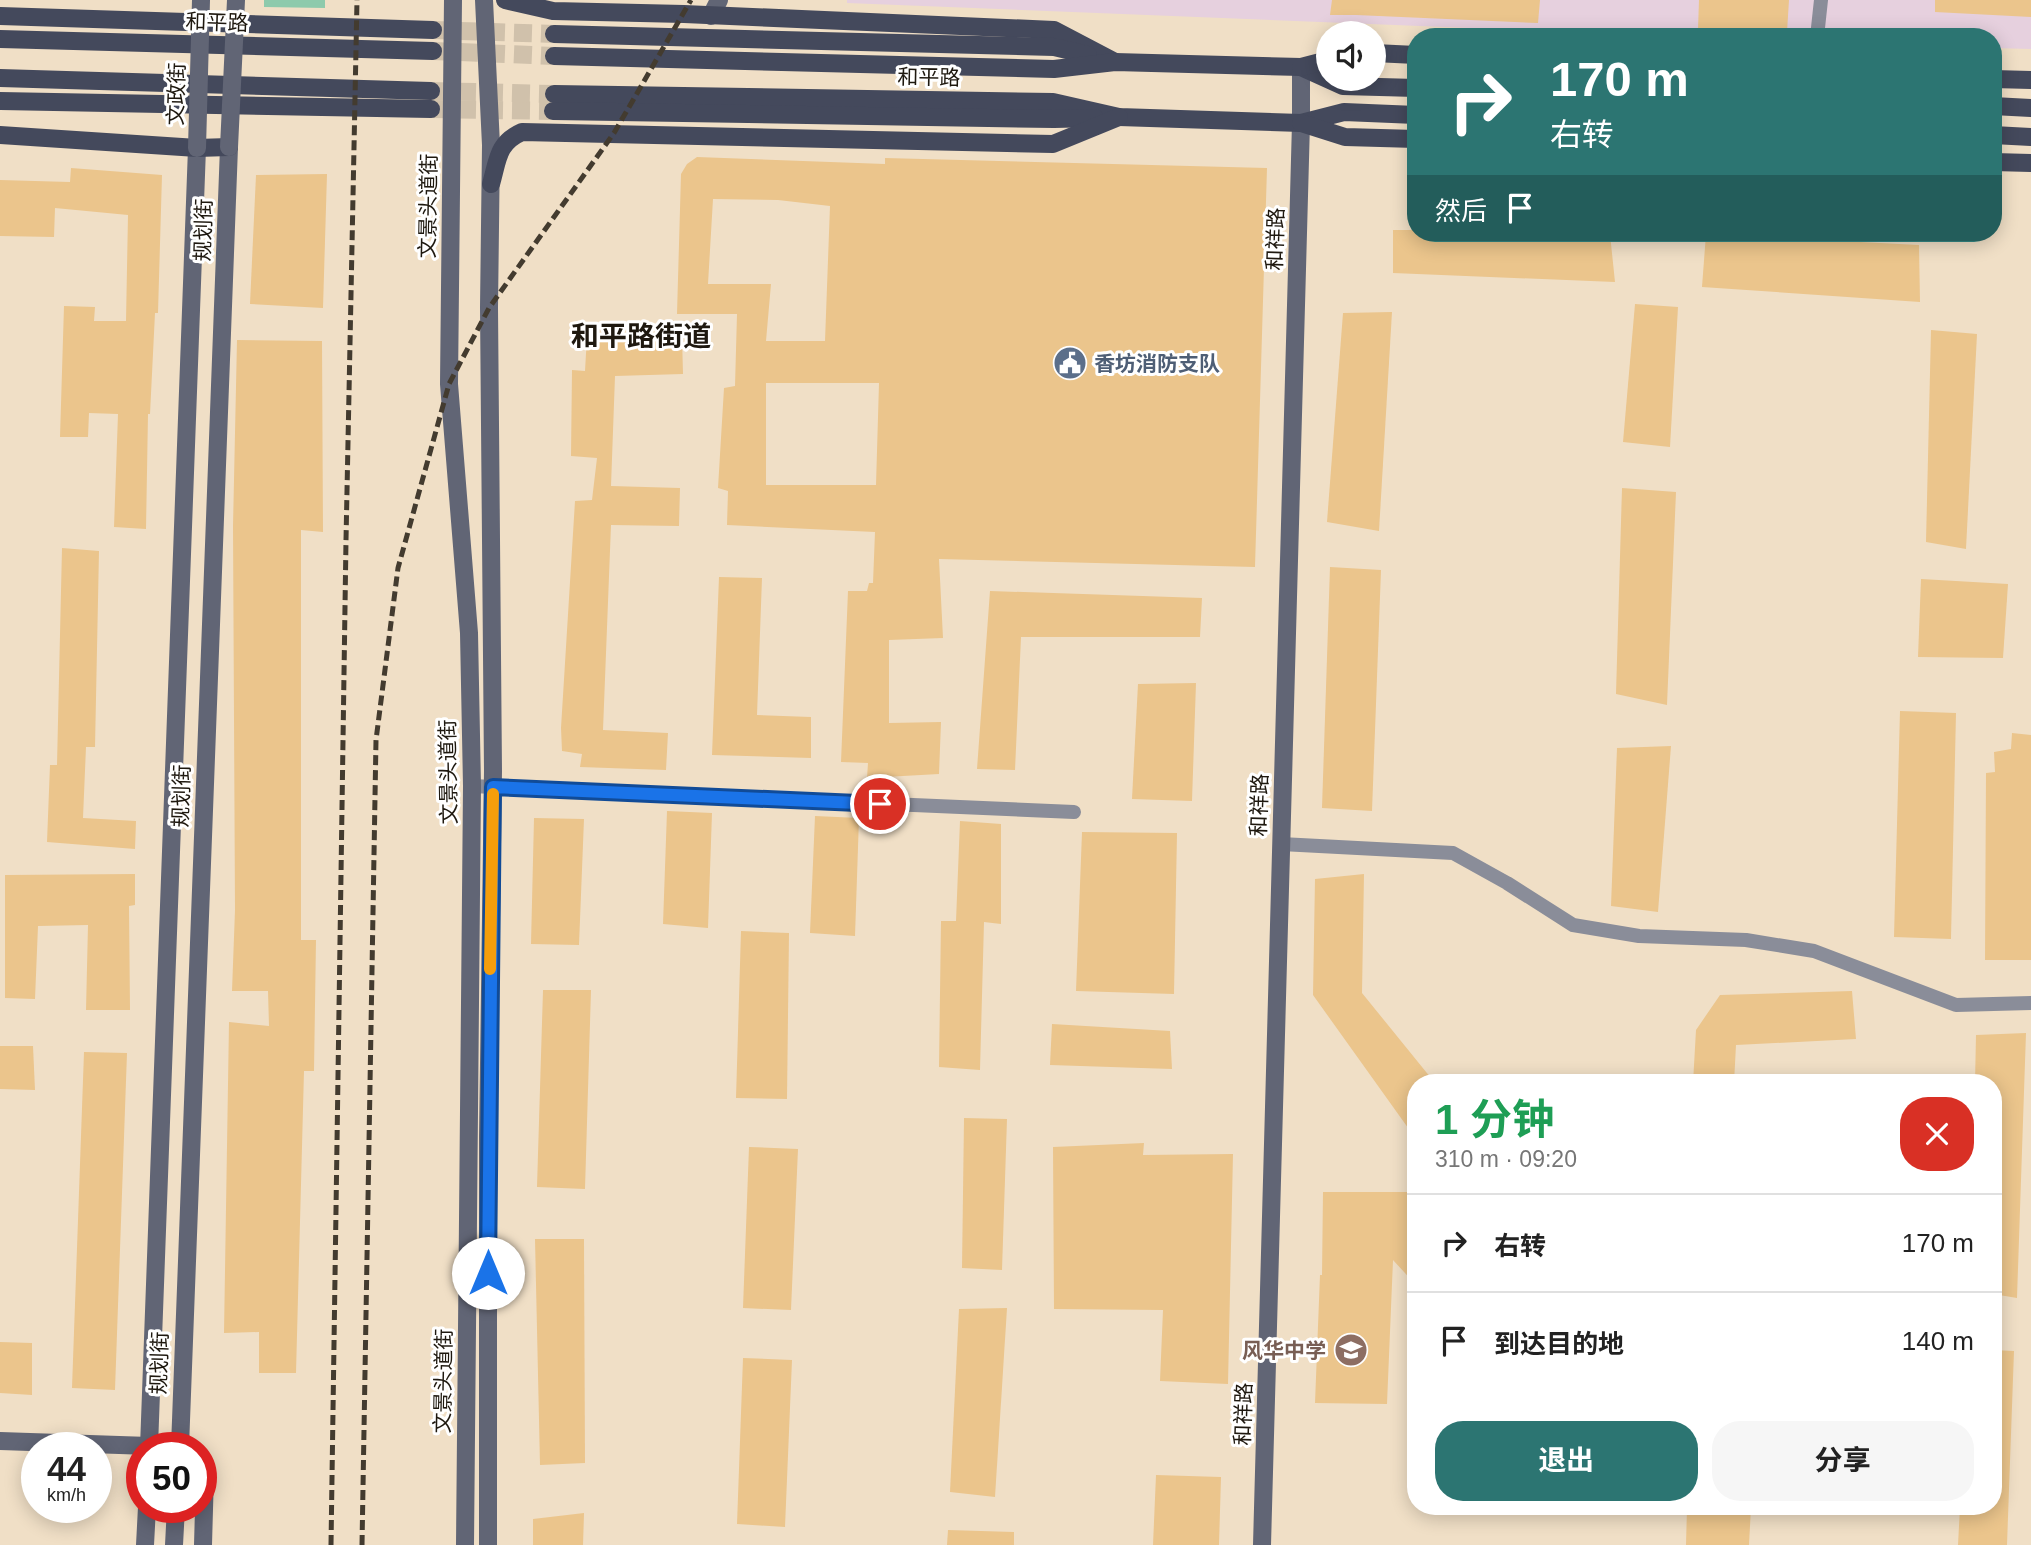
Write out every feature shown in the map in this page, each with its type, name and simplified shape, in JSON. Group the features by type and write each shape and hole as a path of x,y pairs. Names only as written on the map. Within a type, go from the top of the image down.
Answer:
{"main road":[{"name":"文政街","path":"197,148 201,0"},
{"path":"0,135 197,148 229,147 236,0"},
{"name":"文景头道街","path":"453,0 449,384 469,633 472,786 465,1545"},
{"name":"文景头道街","path":"484,0 491,184 489,322 493,787 488,1137 488,1545"},
{"path":"505,0 554,11 715,8 1055,30 1115,62"},
{"path":"0,16 433,30"},
{"path":"554,34 1054,47 1115,62"},
{"name":"和平路","path":"0,39 433,51"},
{"path":"1386,54 1407,55"},
{"name":"和平路","path":"554,56 1054,69 1115,62 1301,67 1316,63"},
{"name":"和平路","path":"1301,67 1343,86 1407,88"},
{"name":"和祥路","path":"1262,1545 1301,67"},
{"path":"0,78 431,100 0,101"},
{"path":"2002,79 2031,80"},
{"path":"554,103 1054,119 1119,117 1301,123 1345,136 1407,139"},
{"path":"2002,106 2031,108"},
{"path":"1301,123 1344,113 1407,115"},
{"path":"491,184 500,153 508,138 522,132 1053,144 1119,117"},
{"path":"2002,135 2031,137"},
{"name":"规划街","path":"180,1432 229,147"},
{"name":"规划街","path":"150,1432 197,148"},
{"path":"2002,162 2031,163"},
{"path":"0,1441 126,1446"},
{"path":"145,1545 146,1523"},
{"path":"174,1545 175,1523"},
{"path":"203,1545 204,1523"}],"street":[{"path":"1818,28 1821,0"},
{"path":"472,786 1074,812"},
{"path":"1281,844 1453,853 1573,925 1639,936 1746,940 1814,951 1956,1005 2031,1003"}],"shaded area":[{"path":"847,0 2031,0 2031,49 2002,48 2002,28 1471,28 1386,25 1386,21 1316,22 847,3"}],"green space":[{"path":"264,0 325,0 325,8 264,7"}],"building":[{"path":"1332,0 1540,0 1538,23 1330,15"},
{"path":"1699,0 1789,0 1787,28 1698,28"},
{"path":"1935,0 2031,0 2031,17 1935,12"},
{"name":"香坊消防支队","path":"697,157 885,164 885,158 1267,168 1255,567 939,559 943,638 889,640 889,723 941,722 939,774 867,778 868,763 841,762 848,591 867,591 869,583 873,583 875,532 727,525 728,491 718,488 724,388 735,386 737,314 677,314 681,174 687,164","holes":["713,199 778,200 830,206 825,341 766,341 771,284 708,284","766,383 879,383 876,485 766,485"]},
{"path":"71,168 162,175 158,313 155,313 148,414 146,529 114,527 118,414 89,413 88,437 60,437 64,306 95,307 94,321 126,321 128,215 55,208 54,237 0,236 0,180 70,182"},
{"path":"327,174 323,308 250,304 256,175"},
{"path":"1393,230 1407,230 1407,242 1611,242 1615,282 1393,273"},
{"path":"1705,242 1861,242 1919,245 1920,302 1702,287"},
{"path":"1635,304 1678,307 1670,447 1623,442"},
{"path":"1392,312 1379,531 1327,522 1343,313"},
{"path":"1931,330 1977,334 1966,549 1926,542"},
{"path":"587,336 682,337 683,374 615,376 611,486 680,488 679,526 611,525 603,730 668,733 666,770 580,767 582,754 562,751 561,728 575,501 592,500 597,458 571,456 572,370 585,371"},
{"path":"237,340 322,341 323,532 301,530 301,940 316,940 314,1071 304,1071 296,1373 259,1373 259,1332 224,1333 229,1022 269,1026 268,991 232,991 235,910 233,526"},
{"path":"1622,488 1676,492 1667,705 1616,694"},
{"path":"62,548 99,551 95,747 86,747 83,818 136,821 135,849 47,842 50,765 57,765"},
{"path":"1330,567 1381,570 1372,811 1322,808"},
{"path":"719,577 762,578 757,715 811,717 811,758 712,755"},
{"path":"1921,579 2008,584 2003,658 1918,657"},
{"path":"990,591 1202,598 1200,637 1021,637 1015,770 977,769"},
{"path":"1196,683 1192,801 1132,799 1138,684"},
{"path":"1900,711 1956,713 1951,939 1894,937"},
{"path":"2012,733 2031,735 2031,960 1985,960 1986,773 1995,772 1994,752 2011,749"},
{"path":"1671,746 1658,912 1611,906 1617,748"},
{"path":"667,811 712,813 708,928 663,924"},
{"path":"815,816 859,818 855,936 810,933"},
{"path":"534,818 584,819 579,945 531,944"},
{"path":"960,821 1001,824 1001,924 984,922 980,1070 939,1067 941,921 956,921"},
{"path":"1082,832 1177,833 1174,994 1076,991"},
{"path":"135,874 135,905 129,906 130,1010 86,1010 88,925 38,926 35,999 5,998 5,875"},
{"path":"1364,874 1362,993 1428,1074 1407,1074 1407,1126 1313,995 1315,879"},
{"path":"741,931 789,933 787,1099 736,1098"},
{"path":"543,990 591,990 585,1189 537,1187"},
{"path":"1852,991 1856,1039 1736,1045 1734,1074 1694,1074 1696,1030 1720,995"},
{"path":"1052,1024 1170,1031 1172,1069 1050,1065"},
{"path":"2026,1033 2017,1298 2002,1296 2002,1074 1975,1074 1976,1035"},
{"path":"0,1046 33,1046 35,1090 0,1089"},
{"path":"84,1052 127,1053 115,1390 72,1388"},
{"path":"964,1118 1007,1119 1002,1270 962,1268"},
{"path":"1144,1143 1143,1155 1233,1154 1228,1384 1160,1381 1163,1310 1054,1309 1053,1147"},
{"path":"749,1147 798,1149 791,1310 743,1308"},
{"path":"1323,1192 1407,1192 1407,1275 1393,1260 1387,1404 1315,1403 1322,1275"},
{"path":"535,1239 584,1239 585,1463 540,1465"},
{"path":"1007,1308 995,1497 950,1492 959,1309"},
{"path":"0,1342 32,1343 32,1395 0,1393"},
{"path":"2002,1350 2014,1351 2007,1545 1958,1545 1960,1515 2002,1515"},
{"path":"743,1358 792,1360 785,1527 737,1524"},
{"path":"1156,1475 1221,1477 1219,1545 1153,1545"},
{"path":"584,1513 583,1545 533,1545 533,1519"},
{"path":"1687,1515 1751,1515 1749,1545 1686,1545"},
{"path":"948,1530 1014,1532 1014,1545 947,1545"}],"tunnel":[{"path":"433,30 554,34"},
{"path":"433,51 554,56"},
{"path":"431,91 554,94"},
{"path":"431,109 553,111"}],"railway":[{"path":"331,1545 357,0"},
{"path":"362,1545 376,740 398,568 449,384 489,308 614,133 691,0"}],"slow traffic":[{"path":"490,969 493,794"}],"place":[{"name":"香坊消防支队","path":"1070,363"},
{"name":"风华中学","path":"1351,1350"}],"district":[{"name":"和平路街道","path":"641,336"}],"route":[{"path":"488,1273 493,787 880,804"}]}
